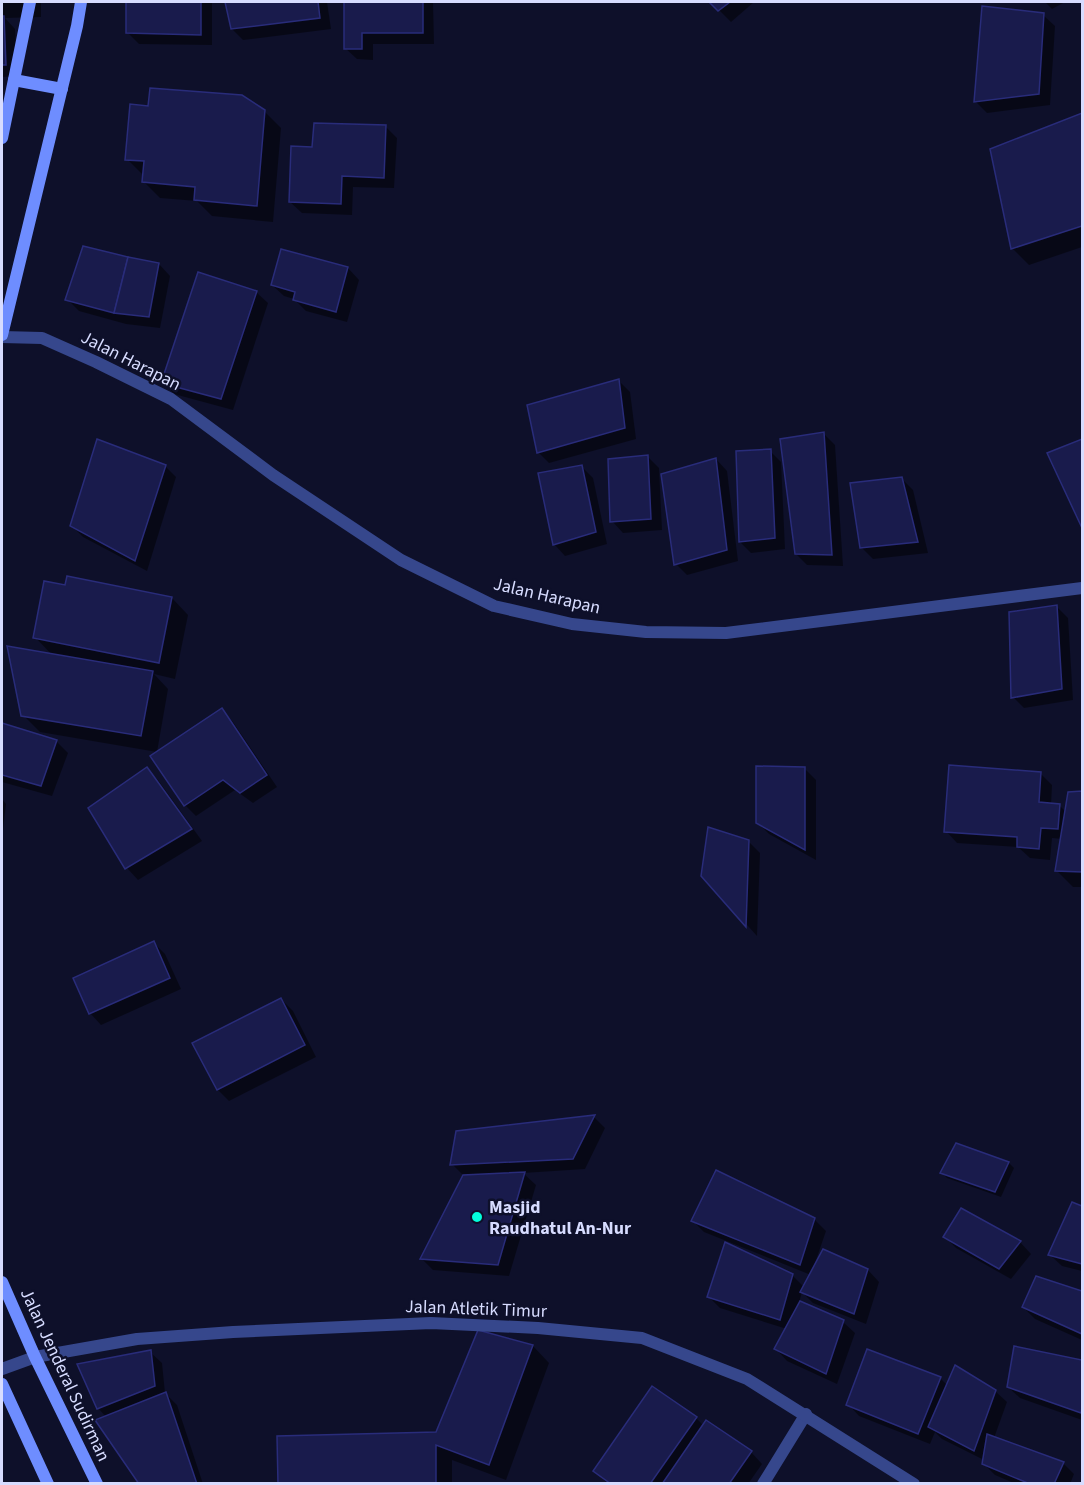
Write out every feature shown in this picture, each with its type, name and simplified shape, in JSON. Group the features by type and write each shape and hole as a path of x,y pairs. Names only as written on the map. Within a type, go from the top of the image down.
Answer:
{"main road":[{"path":"2,138 30,2"},
{"path":"2,336 81,2"},
{"path":"14,80 62,89"},
{"name":"Jalan Jenderal Sudirman","path":"2,1282 35,1357 97,1484"},
{"path":"2,1384 48,1484"}],"street":[{"name":"Jalan Harapan","path":"2,336 42,338 171,399 273,475 401,561 494,606 572,624 646,632 726,633 1083,588"},
{"name":"Jalan Atletik Timur","path":"2,1369 35,1357 137,1339 233,1332 431,1323 538,1328 642,1338 747,1379 914,1484"},
{"path":"763,1484 806,1414"}],"building":[{"path":"126,2 201,2 201,35 126,33"},
{"path":"225,2 318,2 320,18 231,29"},
{"path":"344,2 423,2 423,33 362,33 362,49 344,49"},
{"path":"709,2 730,2 718,11"},
{"path":"982,6 1044,13 1039,94 974,102"},
{"path":"2,16 4,16 6,65 2,65"},
{"path":"150,88 242,95 265,110 257,206 194,200 195,187 142,182 144,161 125,160 130,104 148,106"},
{"path":"1082,113 1082,226 1011,249 990,149"},
{"path":"314,123 386,125 384,178 342,176 341,204 289,202 291,146 312,147"},
{"path":"83,246 128,257 114,313 65,300"},
{"path":"281,249 348,267 336,312 293,300 295,292 271,285"},
{"path":"128,257 159,263 149,317 114,313"},
{"path":"198,272 257,291 221,399 161,383"},
{"path":"619,379 625,428 537,453 527,405"},
{"path":"824,432 832,555 795,554 780,439"},
{"path":"97,439 166,465 135,561 70,526"},
{"path":"1082,439 1082,528 1047,453"},
{"path":"771,449 775,538 739,542 736,451"},
{"path":"648,455 651,519 610,522 608,459"},
{"path":"716,458 727,550 674,565 661,474"},
{"path":"582,465 596,532 553,545 538,473"},
{"path":"902,477 918,542 860,548 850,483"},
{"path":"67,576 172,597 159,663 33,638 44,581 65,585"},
{"path":"1057,605 1062,689 1011,698 1009,612"},
{"path":"7,646 153,671 141,736 21,716"},
{"path":"222,708 267,775 240,793 223,780 184,806 150,756"},
{"path":"2,723 57,740 41,786 2,775"},
{"path":"949,765 1041,772 1039,802 1060,804 1058,829 1041,828 1039,849 1017,847 1017,837 944,832"},
{"path":"756,766 805,767 805,850 756,823"},
{"path":"147,767 192,829 125,869 88,808"},
{"path":"1082,791 1082,872 1055,871 1068,792"},
{"path":"708,827 749,840 746,927 701,876"},
{"path":"154,941 170,978 89,1014 73,978"},
{"path":"281,998 305,1045 217,1090 192,1043"},
{"path":"595,1115 573,1159 450,1165 456,1131"},
{"path":"956,1143 1009,1162 995,1192 940,1173"},
{"path":"716,1170 815,1218 800,1265 691,1221"},
{"name":"Masjid Raudhatul An-Nur","path":"525,1172 498,1265 420,1259 463,1175"},
{"path":"1072,1202 1082,1206 1082,1264 1048,1255"},
{"path":"961,1208 1021,1241 999,1269 943,1237"},
{"path":"725,1242 793,1274 780,1320 707,1297"},
{"path":"823,1249 868,1269 854,1314 800,1292"},
{"path":"1036,1276 1082,1291 1082,1334 1022,1307"},
{"path":"800,1301 844,1320 826,1374 774,1349"},
{"path":"478,1330 533,1345 489,1465 436,1445 436,1484 278,1484 277,1436 436,1432"},
{"path":"1014,1346 1082,1360 1081,1413 1007,1387"},
{"path":"867,1349 941,1377 918,1434 846,1405"},
{"path":"151,1350 155,1386 97,1409 77,1364"},
{"path":"955,1365 996,1390 974,1451 928,1427"},
{"path":"652,1386 697,1417 650,1484 611,1484 593,1471"},
{"path":"166,1392 197,1484 139,1484 95,1420"},
{"path":"706,1420 752,1451 729,1484 662,1484"},
{"path":"987,1434 1064,1462 1054,1484 1030,1484 982,1464"}],"place":[{"name":"Masjid Raudhatul An-Nur","path":"477,1217"}]}
